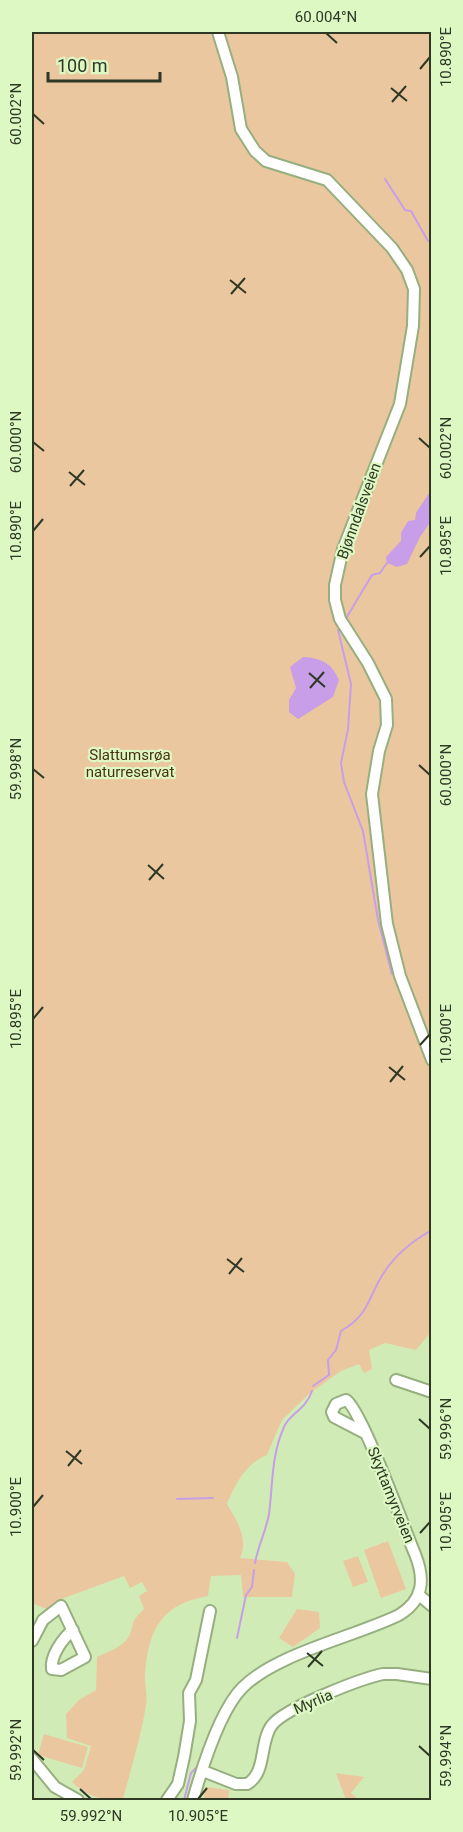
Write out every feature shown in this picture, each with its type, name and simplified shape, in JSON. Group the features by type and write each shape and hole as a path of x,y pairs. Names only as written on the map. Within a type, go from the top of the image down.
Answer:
{"street":[{"name":"Bjønndalsveien","path":"218,32 232,77 241,129 255,151 266,161 327,180 392,248 407,270 414,289 413,326 400,404 343,549 335,585 335,600 340,619 368,663 386,699 387,725 379,751 372,794 387,924 400,976 432,1060"},
{"path":"396,1380 432,1392"},
{"name":"Skyttamyrveien","path":"365,1433 420,1566 422,1580 419,1594"},
{"path":"193,1800 225,1714 236,1696 255,1678 274,1666 399,1615 409,1608 419,1594 432,1606"},
{"path":"32,1641 43,1620 61,1606 73,1630"},
{"path":"167,1800 178,1784 190,1721 189,1694 196,1680 210,1611"},
{"name":"Myrlia","path":"203,1771 236,1784 247,1784 258,1773 269,1730 289,1711 383,1674 432,1679"},
{"path":"32,1759 55,1787 78,1800"}],"green space":[{"name":"Slattumsrøa naturreservat","path":"32,32 431,32 431,1332 416,1350 385,1343 369,1350 372,1369 364,1373 359,1364 341,1371 310,1393 282,1420 267,1455 253,1463 242,1475 227,1504 242,1537 240,1558 287,1562 295,1574 292,1597 243,1597 241,1575 211,1576 208,1596 179,1605 161,1621 150,1643 147,1657 144,1717 123,1799 102,1798 90,1794 72,1782 84,1770 91,1746 67,1738 66,1714 79,1700 96,1690 97,1657 116,1648 128,1638 134,1621 144,1609 139,1596 147,1591 142,1582 130,1588 124,1576 64,1598 46,1609 32,1603"},
{"path":"388,1541 406,1589 381,1598 364,1550"},
{"path":"358,1556 368,1582 353,1587 343,1561"},
{"path":"297,1609 319,1612 320,1628 293,1647 279,1638"},
{"path":"44,1734 88,1747 82,1768 38,1755"},
{"path":"336,1773 364,1777 351,1793 359,1800 346,1800"},
{"path":"206,1787 229,1790 228,1800 203,1800"}],"shaded area":[{"path":"431,490 431,521 420,537 407,564 397,567 387,563 386,557 401,541 401,533 408,521 415,520 416,513"},
{"path":"303,657 325,662 333,669 339,680 333,697 298,719 289,712 289,700 296,688 290,667"}],"waterway":[{"path":"385,179 405,210 411,211 428,241"},
{"path":"345,620 372,575 380,573 387,563"},
{"path":"338,630 351,684 348,729 341,763 344,782 363,831 378,920 392,974"},
{"path":"313,1386 329,1375 328,1360 336,1350 341,1331 351,1325 364,1311 379,1280 390,1264 406,1248 432,1230"},
{"path":"255,1563 269,1514 275,1459 280,1438 287,1422 306,1403 312,1391"},
{"path":"177,1499 213,1498"},
{"path":"237,1638 246,1595 252,1587 254,1570"},
{"path":"184,1800 191,1773 197,1767"}]}
